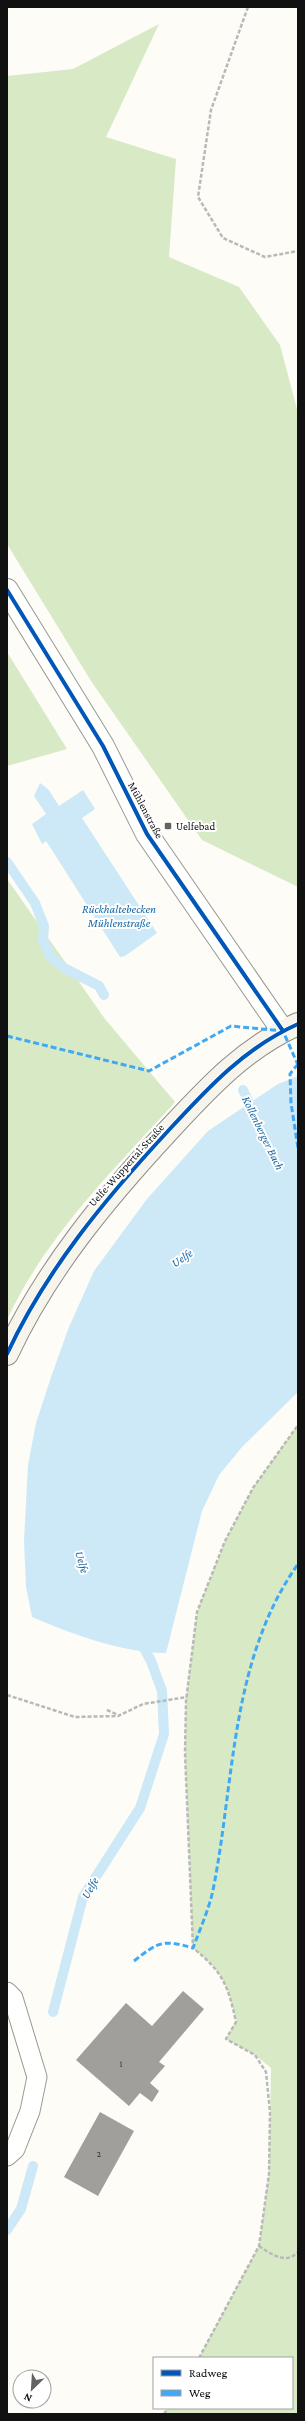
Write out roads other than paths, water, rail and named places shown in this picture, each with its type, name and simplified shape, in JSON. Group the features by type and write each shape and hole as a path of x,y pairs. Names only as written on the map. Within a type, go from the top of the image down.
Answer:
{"main road":[{"name":"Uelfe-Wuppertal-Straße","path":"7,1354 42,1288 64,1254 97,1211 214,1080 243,1057 290,1027"}],"street":[{"name":"Mühlenstraße","path":"7,590 103,746 147,834 290,1027"}],"lane":[{"path":"7,1992 13,1998 37,2077 30,2111 15,2149 7,2156"}],"water":[{"name":"Rückhaltebecken Mühlenstraße","path":"40,783 48,789 59,806 83,790 95,809 82,818 157,933 125,956 120,957 46,841 42,844 32,824 46,814 34,796"},
{"path":"298,1076 298,1392 242,1447 219,1475 202,1511 166,1653 133,1650 116,1646 80,1636 32,1617 26,1587 24,1541 28,1465 36,1423 51,1377 69,1327 94,1271 147,1199 208,1131 278,1084"}],"waterway":[{"name":"Kollenberger Bach","path":"7,862 35,903 44,926 43,940 51,957 64,968 99,986 104,995"},
{"name":"Kollenberger Bach","path":"243,1090 255,1116"},
{"name":"Uelfe","path":"53,2012 83,1897 140,1808 164,1734 162,1691 151,1661 140,1641"},
{"name":"Uelfe","path":"7,2230 21,2209 33,2166"}],"place":[{"name":"Uelfebad","path":"168,826"}]}
